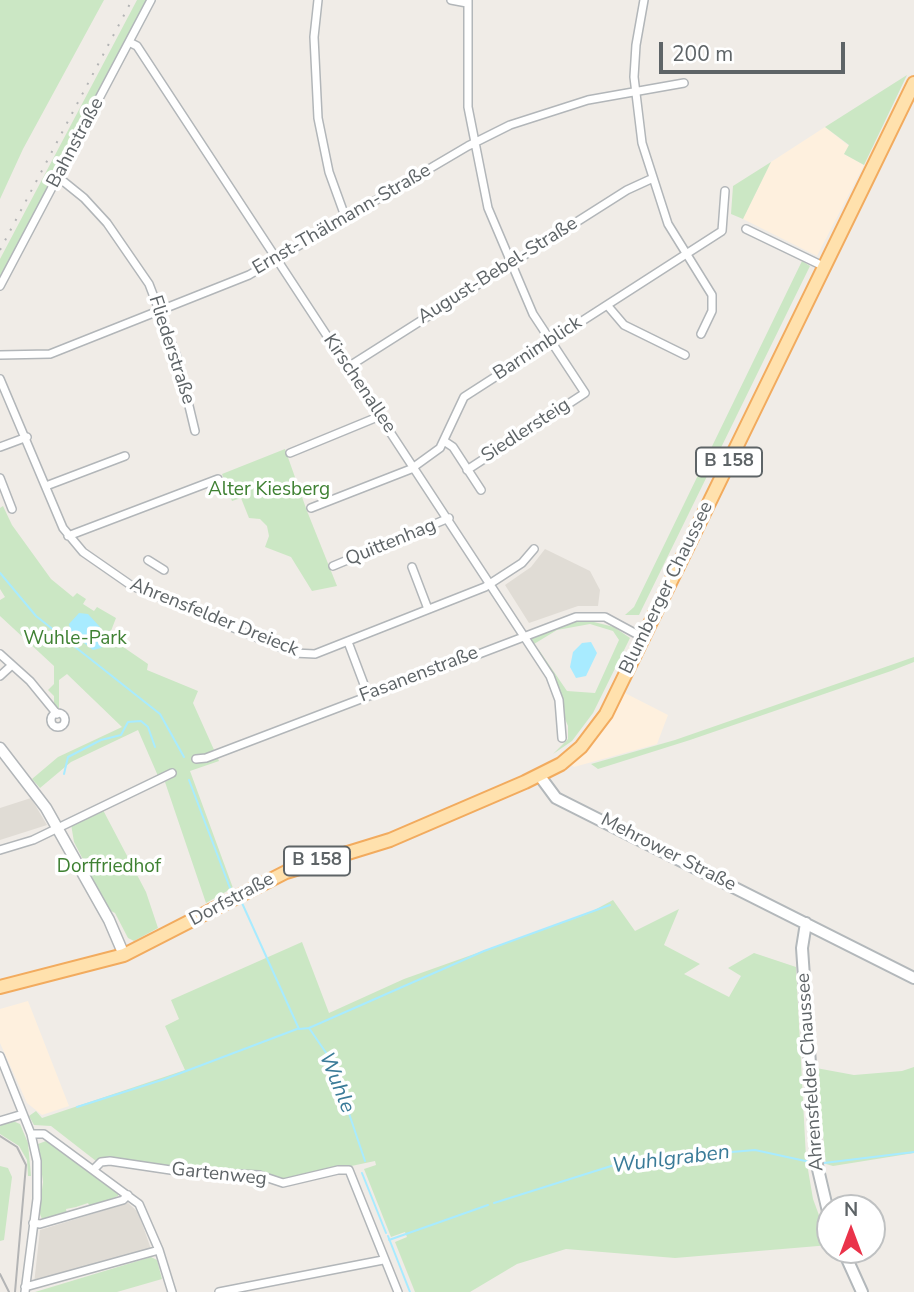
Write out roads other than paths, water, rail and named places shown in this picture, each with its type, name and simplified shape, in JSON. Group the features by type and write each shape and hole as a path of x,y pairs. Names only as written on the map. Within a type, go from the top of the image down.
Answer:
{"main road":[{"name":"Blumberger Chaussee","path":"539,775 561,764 593,734 914,83"},
{"name":"Mehrower Straße","path":"539,775 556,798 914,978"},
{"name":"Dorfstraße","path":"0,987 124,955 286,872 403,835 539,775"},
{"name":"Ahrensfelder Chaussee","path":"806,923 802,948 817,1165 824,1194"},
{"path":"849,1264 862,1292"}],"street":[{"name":"Bahnstraße","path":"0,286 151,0"},
{"path":"318,0 314,37 318,118 329,172 346,219"},
{"path":"452,0 467,2 466,68 473,144 488,208 533,314 550,341"},
{"path":"644,0 636,45 635,90 642,143 651,179 668,223 712,295 712,311 701,334"},
{"name":"Kirschenallee","path":"129,42 137,46 492,583 556,687 562,738"},
{"name":"Ernst-Thälmann-Straße","path":"0,355 47,354 278,261 473,144 547,111 635,90 684,83"},
{"name":"Fliederstraße","path":"58,177 84,198 127,248 161,310 184,379 195,431"},
{"name":"August-Bebel-Straße","path":"348,367 627,190 651,179"},
{"name":"Barnimblick","path":"311,508 414,466 444,441 464,397 722,231 725,191"},
{"path":"746,229 825,268"},
{"path":"607,305 624,325 685,355"},
{"name":"Siedlersteig","path":"467,470 585,393 550,341"},
{"name":"Ahrensfelder Dreieck","path":"0,379 2,391 27,437 68,536 83,552 132,586 295,653 310,655 348,642 492,583 522,563 534,549"},
{"path":"290,453 380,416"},
{"path":"0,447 27,437"},
{"path":"444,441 453,447 481,490"},
{"path":"46,486 125,456"},
{"path":"0,478 12,509"},
{"path":"68,536 218,479"},
{"name":"Quittenhag","path":"333,566 449,519"},
{"path":"148,560 164,570"},
{"path":"412,567 428,609"},
{"name":"Fasanenstraße","path":"196,759 206,758 524,635 589,615 606,617 642,637"},
{"path":"348,642 368,695"},
{"path":"0,654 30,681 57,714"},
{"path":"0,676 12,665"},
{"path":"0,748 28,782 56,827 109,920 124,955"},
{"path":"0,850 33,840 172,773"},
{"path":"0,1056 32,1134 38,1181 25,1290 159,1250"},
{"path":"0,1121 22,1113"},
{"path":"32,1134 44,1134 128,1195 142,1209 172,1292"},
{"name":"Gartenweg","path":"94,1169 101,1162 110,1161 184,1172 259,1175 283,1183 346,1170 351,1173 383,1261"},
{"path":"33,1223 40,1224 116,1202 128,1195"},
{"path":"219,1292 383,1261 390,1267 398,1292"}],"water":[{"path":"79,613 88,614 100,627 105,643 101,648 93,650 71,633 69,624"},
{"path":"591,642 597,653 586,676 576,678 570,667 573,652 582,643"}],"waterway":[{"name":"Wuhle","path":"0,573 36,616 160,714 184,757"},
{"path":"64,774 68,757 101,740 121,735 128,722 141,721 148,727 155,747"},
{"name":"Wuhle","path":"189,780 230,888"},
{"name":"Wuhle","path":"242,903 299,1029 309,1028 331,1060 365,1161"},
{"path":"309,1028 484,951 610,905"},
{"path":"77,1107 165,1079 297,1029"},
{"name":"Wuhlgraben","path":"494,1203 627,1161 755,1150 810,1162"},
{"name":"Wuhlgraben","path":"824,1163 914,1152"},
{"name":"Wuhle","path":"362,1173 386,1233"},
{"name":"Wuhlgraben","path":"389,1240 488,1205"},
{"name":"Wuhle","path":"388,1236 410,1292"}],"tram line":[{"path":"0,1136 17,1147 26,1165 15,1292"},
{"path":"0,1274 9,1292"}],"railway":[{"path":"0,250 132,0"}],"park label":[{"name":"Alter Kiesberg","path":"269,490"},
{"name":"Wuhle-Park","path":"75,639"},
{"name":"Dorffriedhof","path":"109,867"}]}
